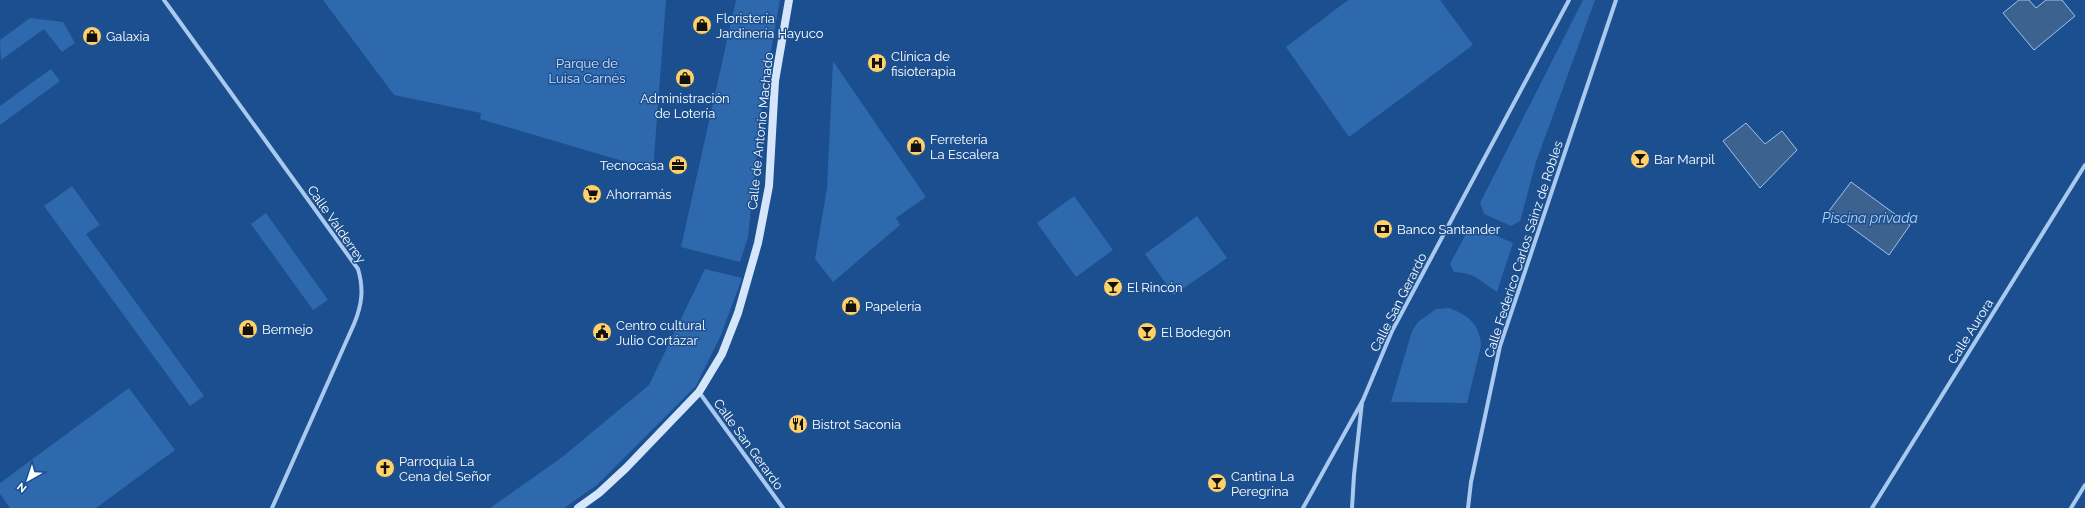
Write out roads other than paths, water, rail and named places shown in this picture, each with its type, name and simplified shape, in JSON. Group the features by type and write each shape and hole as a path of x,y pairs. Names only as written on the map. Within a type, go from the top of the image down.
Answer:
{"street":[{"name":"Calle Valderrey","path":"164,0 358,270 362,282 362,294 354,324 272,508"},
{"name":"Calle San Gerardo","path":"1303,508 1363,400 1392,331 1569,0"},
{"name":"Calle Federico Carlos Sáinz de Robles","path":"1468,508 1471,482 1500,346 1616,0"},
{"name":"Calle de Antonio Machado","path":"578,508 599,493 626,468 698,392 722,354 751,273 769,186 776,81 790,1"},
{"name":"Calle Aurora","path":"1872,508 2085,164"},
{"name":"Calle San Gerardo","path":"698,392 783,508"},
{"path":"1352,508 1354,475 1363,400"},
{"path":"2071,508 2085,485"}],"water":[{"path":"2019,0 2029,0 2036,8 2046,0 2062,0 2075,16 2034,50 2003,13"},
{"path":"1746,123 1765,144 1782,131 1797,150 1760,188 1723,141"},
{"name":"Piscina privada","path":"1851,182 1910,225 1889,255 1829,211"}],"place":[{"name":"Floristería Jardinería Hayuco","path":"702,25"},
{"name":"Galaxia","path":"92,36"},
{"name":"Clínica de fisioterapia","path":"877,63"},
{"name":"Administración de Lotería","path":"685,78"},
{"name":"Ferretería La Escalera","path":"916,146"},
{"name":"Bar Marpil","path":"1640,159"},
{"name":"Tecnocasa","path":"678,165"},
{"name":"Ahorramás","path":"592,194"},
{"name":"Banco Santander","path":"1383,229"},
{"name":"El Rincón","path":"1113,287"},
{"name":"Papelería","path":"851,306"},
{"name":"Bermejo","path":"248,329"},
{"name":"Centro cultural Julio Cortázar","path":"602,332"},
{"name":"El Bodegón","path":"1147,332"},
{"name":"Bistrot Saconia","path":"798,424"},
{"name":"Parroquia La Cena del Señor","path":"385,468"},
{"name":"Cantina La Peregrina","path":"1217,483"}],"park label":[{"name":"Parque de Luisa Carnés","path":"587,70"}]}
